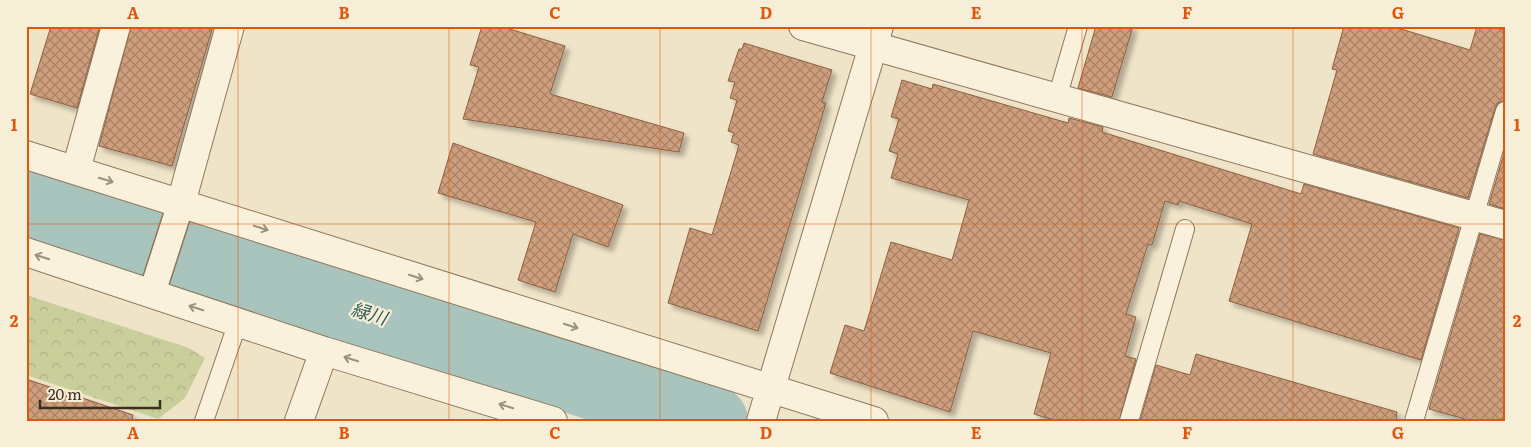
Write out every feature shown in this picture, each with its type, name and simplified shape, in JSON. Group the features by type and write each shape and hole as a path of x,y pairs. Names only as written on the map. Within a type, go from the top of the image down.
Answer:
{"street":[{"path":"76,170 116,26"},
{"path":"152,294 181,203 230,26"},
{"path":"803,26 876,36 1057,98 1505,225"},
{"path":"761,421 876,36"},
{"path":"26,155 771,391 874,421"},
{"path":"26,252 324,351 552,421"},
{"path":"299,421 324,351"}],"lane":[{"path":"1057,98 1078,26"},
{"path":"1414,421 1505,111"},
{"path":"1129,421 1185,229"},
{"path":"204,421 238,322"}],"green space":[{"path":"26,295 189,348 205,358 185,398 158,419 26,375"}],"building":[{"path":"51,26 100,26 77,108 30,94"},
{"path":"131,26 213,26 172,166 99,146"},
{"path":"482,26 500,26 565,46 550,94 684,133 679,152 463,119 479,67 470,65"},
{"path":"1096,26 1133,26 1112,97 1078,88"},
{"path":"1344,26 1391,26 1470,50 1477,26 1491,26 1505,30 1505,101 1498,103 1495,108 1468,198 1313,154 1337,70 1332,69"},
{"path":"744,43 832,70 822,102 826,103 758,331 668,303 690,228 712,235 739,145 731,142 734,133 728,131 737,100 730,98 735,82 728,81 739,49 742,49"},
{"path":"902,80 932,89 933,84 1068,123 1069,118 1103,127 1102,132 1301,194 1304,184 1459,228 1421,360 1229,301 1252,224 1179,201 1178,205 1165,201 1152,245 1148,244 1126,314 1136,317 1125,356 1136,359 1119,421 1057,421 1034,414 1051,353 973,331 950,412 830,373 845,325 864,331 891,242 952,260 969,200 891,178 898,154 889,151 899,119 891,117"},
{"path":"453,143 623,205 608,247 573,234 555,292 518,280 536,222 438,193"},
{"path":"1505,150 1505,209 1489,204"},
{"path":"1480,234 1505,240 1505,421 1472,421 1429,409"},
{"path":"1196,354 1397,412 1396,421 1140,421 1156,365 1190,375"},
{"path":"26,379 133,415 132,421 26,421"}],"waterway":[{"name":"緑川","path":"26,206 712,421"}]}
